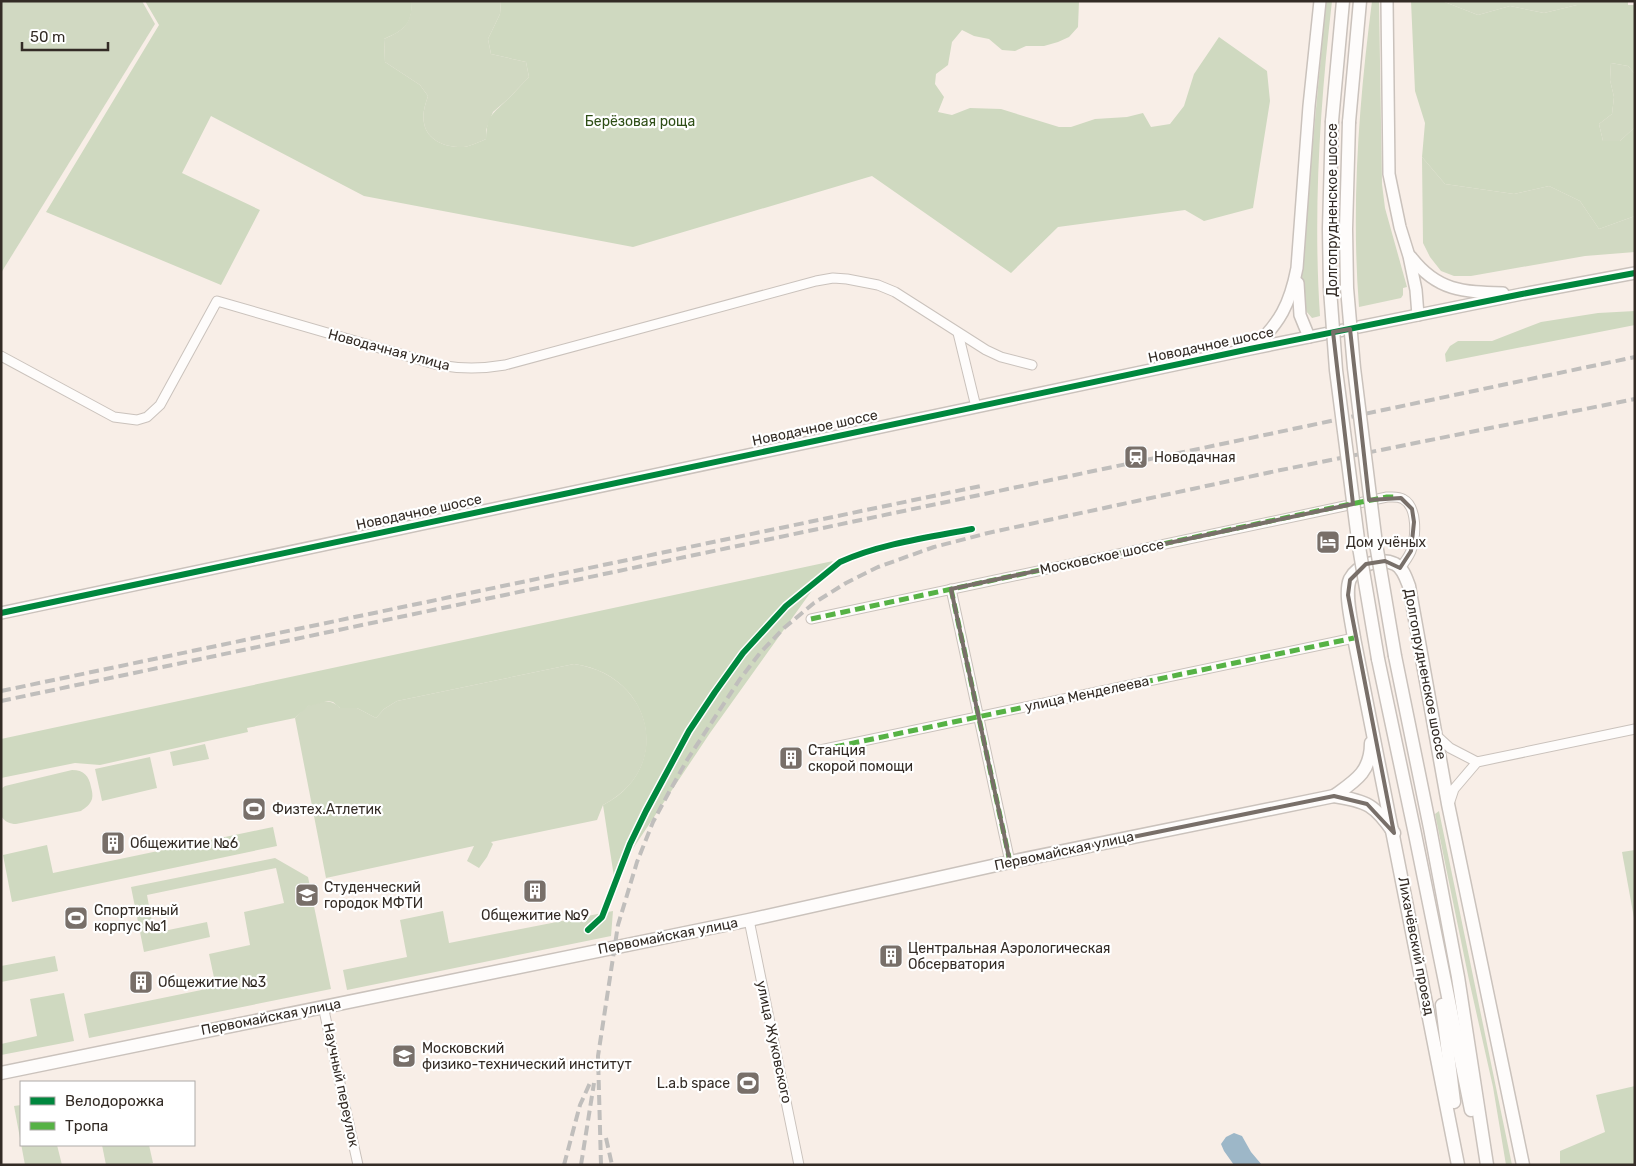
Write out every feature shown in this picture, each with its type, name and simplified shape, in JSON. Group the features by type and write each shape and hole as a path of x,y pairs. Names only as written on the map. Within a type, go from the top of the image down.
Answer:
{"main road":[{"name":"Долгопрудненское шоссе","path":"1343,1 1332,121 1329,230 1330,289 1336,370 1357,538 1378,660 1415,834"},
{"name":"Долгопрудненское шоссе","path":"1360,1 1349,122 1346,239 1347,288 1354,368 1376,544 1395,656 1461,995 1487,1165"},
{"path":"1334,796 1363,773 1369,763 1371,750 1371,728 1348,595 1350,580 1357,570 1366,564 1385,561 1395,564 1400,568"},
{"name":"Долгопрудненское шоссе","path":"1400,568 1409,586 1448,804 1523,1165"},
{"name":"Лихачёвский проезд","path":"1371,728 1394,833 1459,1165"},
{"path":"1334,796 1352,798 1367,804 1384,818 1394,833"},
{"name":"Первомайская улица","path":"1,1073 748,920 1010,862 1334,796"},
{"name":"Лихачёвский проезд","path":"1415,834 1483,1165"},
{"name":"Лихачёвский проезд","path":"1429,904 1448,1051 1459,1165"}],"street":[{"path":"1253,348 1285,310 1293,290 1297,268 1320,1"},
{"path":"1387,1 1389,174 1416,290 1418,315"},
{"path":"1409,256 1422,272 1436,282 1453,288 1522,294"},
{"path":"1297,268 1300,315 1308,337"},
{"name":"Новодачное шоссе","path":"1,613 1253,348 1522,294 1635,274"},
{"name":"Новодачная улица","path":"1,356 114,418 137,420 147,417 160,406 217,300 363,344 438,364 458,368 483,369 505,365 833,278 878,285 895,292 958,333 1001,358 1032,365"},
{"path":"958,333 976,407"},
{"name":"Московское шоссе","path":"812,619 1387,497 1401,498 1412,509 1414,537 1411,551 1400,568"},
{"path":"951,589 1010,862"},
{"name":"улица Менделеева","path":"820,750 1354,638"},
{"path":"1448,804 1454,790 1477,762 1635,729"},
{"path":"1437,736 1450,748 1477,762"},
{"name":"улица Жуковского","path":"748,920 799,1165"},
{"name":"Научный переулок","path":"323,1006 358,1165"}],"highlighted area":[{"path":"1350,329 1369,500 1401,498 1412,509 1414,522 1411,551 1400,568 1385,561 1366,564 1350,580 1348,595 1394,833 1367,804 1334,796 1010,862 951,589 1353,504 1333,332"}],"green space":[{"path":"1,1 142,1 155,24 1,273"},
{"name":"Берёзовая роща","path":"145,1 412,1 412,9 406,26 384,39 385,62 420,85 428,96 423,116 426,129 433,139 445,145 458,147 469,146 486,139 489,119 529,77 526,62 491,54 488,39 500,14 501,1 1079,1 1078,27 1069,37 1044,46 1026,46 1015,51 1002,50 989,39 974,36 962,30 952,42 948,65 936,74 935,84 944,97 938,112 952,115 970,108 1001,109 1059,127 1071,127 1095,119 1127,117 1143,113 1151,127 1170,124 1184,106 1194,74 1219,37 1267,71 1270,101 1253,208 1204,221 1185,210 1058,227 1011,273 872,176 633,247 364,196 211,116 182,173 260,210 221,285 46,212 159,25"},
{"path":"412,1 501,1 500,14 488,39 491,54 526,62 529,77 493,112 486,130 486,139 469,146 458,147 445,145 433,139 426,129 423,120 428,96 420,85 385,62 384,39 406,25"},
{"path":"1326,1 1332,1 1324,79 1319,158 1317,238 1320,316 1312,318 1306,311 1306,298 1301,296 1302,260"},
{"path":"1372,1 1379,1 1382,184 1385,208 1407,287 1403,288 1401,298 1359,307 1356,192 1363,77"},
{"path":"1411,1 1442,1 1478,15 1510,6 1544,13 1577,5 1635,5 1635,74 1628,66 1611,63 1610,80 1614,97 1612,114 1599,124 1603,141 1620,141 1635,127 1635,216 1599,229 1580,201 1549,186 1514,194 1445,184 1422,157 1425,123 1415,91"},
{"path":"1442,1 1628,1 1628,5 1577,5 1544,13 1510,6 1478,15"},
{"path":"1611,63 1628,66 1635,74 1635,127 1620,141 1603,141 1599,124 1612,114 1614,97 1610,80"},
{"path":"1422,157 1445,184 1514,194 1549,186 1580,201 1599,229 1635,216 1635,252 1585,256 1471,276 1454,276 1441,271 1430,257 1423,243"},
{"path":"1635,311 1635,325 1446,362 1445,354 1450,346 1458,341 1492,341 1541,322 1598,313"},
{"path":"833,561 710,733 614,877 603,805 626,789 640,769 646,747 645,724 636,703 622,685 601,671 574,664 397,701 384,709 376,718 357,708 340,708 333,702 328,701 308,706 295,718 247,728 248,732 100,765 75,763 1,778 1,739"},
{"path":"574,664 601,672 622,685 637,704 645,725 646,747 640,769 626,789 603,805 597,820 491,842 493,844 487,857 479,868 467,861 474,846 326,878 295,718 305,708 314,703 324,701 333,703 340,708 357,708 376,718 384,709 397,701"},
{"path":"205,744 209,759 173,766 170,752"},
{"path":"150,757 157,788 102,801 95,769"},
{"path":"72,770 85,774 92,790 91,801 81,811 16,824 4,820 1,816 1,789 5,786"},
{"path":"1439,811 1512,1165 1506,1165 1493,1087 1435,814"},
{"path":"273,827 277,846 12,902 3,855 47,845 53,873"},
{"path":"1635,850 1635,918 1634,918 1622,852"},
{"path":"275,858 308,877 331,989 89,1038 84,1014 216,987 209,954 250,945 244,912 284,903 276,868 147,895 154,933 207,922 210,937 144,952 131,887"},
{"path":"443,911 449,943 613,911 611,936 347,990 343,970 407,957 400,920"},
{"path":"55,956 58,971 1,982 1,966"},
{"path":"64,993 74,1041 1,1055 1,1044 37,1036 30,999"},
{"path":"1635,1086 1635,1165 1560,1165 1560,1151 1605,1132 1596,1095"},
{"path":"20,1105 20,1139 14,1106"},
{"path":"21,1146 57,1146 62,1165 25,1165"},
{"path":"102,1146 149,1146 153,1163 144,1165 106,1165"}],"water":[{"path":"1234,1133 1242,1136 1251,1152 1262,1165 1234,1165 1221,1144 1226,1137"}],"railway":[{"path":"1,701 1635,357"},
{"path":"601,1165 598,1056 618,925 637,862 653,822 687,760 740,679 760,653 784,628 814,603 846,583 878,567 934,547 988,533 1276,471 1635,399"},
{"path":"1,691 981,486"},
{"path":"564,1165 580,1105 590,1083"},
{"path":"581,1165 594,1083"},
{"path":"606,1138 612,1165"}],"marked path":[{"path":"811,619 1336,507 1394,497"},
{"path":"951,589 1010,862"},
{"path":"820,750 1354,638"}],"cycle path":[{"path":"1,613 1250,349 1635,273"},
{"path":"588,930 602,917 630,844 689,731 743,653 786,606 840,562 871,550 972,529"}],"place":[{"name":"Новодачная","path":"1136,457"},
{"name":"Дом учёных","path":"1328,542"},
{"name":"Станция скорой помощи","path":"791,758"},
{"name":"Физтех.Атлетик","path":"254,809"},
{"name":"Общежитие №6","path":"113,843"},
{"name":"Общежитие №9","path":"535,891"},
{"name":"Студенческий городок МФТИ","path":"307,895"},
{"name":"Спортивный корпус №1","path":"76,918"},
{"name":"Центральная Аэрологическая Обсерватория","path":"891,956"},
{"name":"Общежитие №3","path":"141,982"},
{"name":"Московский физико-технический институт","path":"404,1056"},
{"name":"L.a.b space","path":"748,1083"}]}
